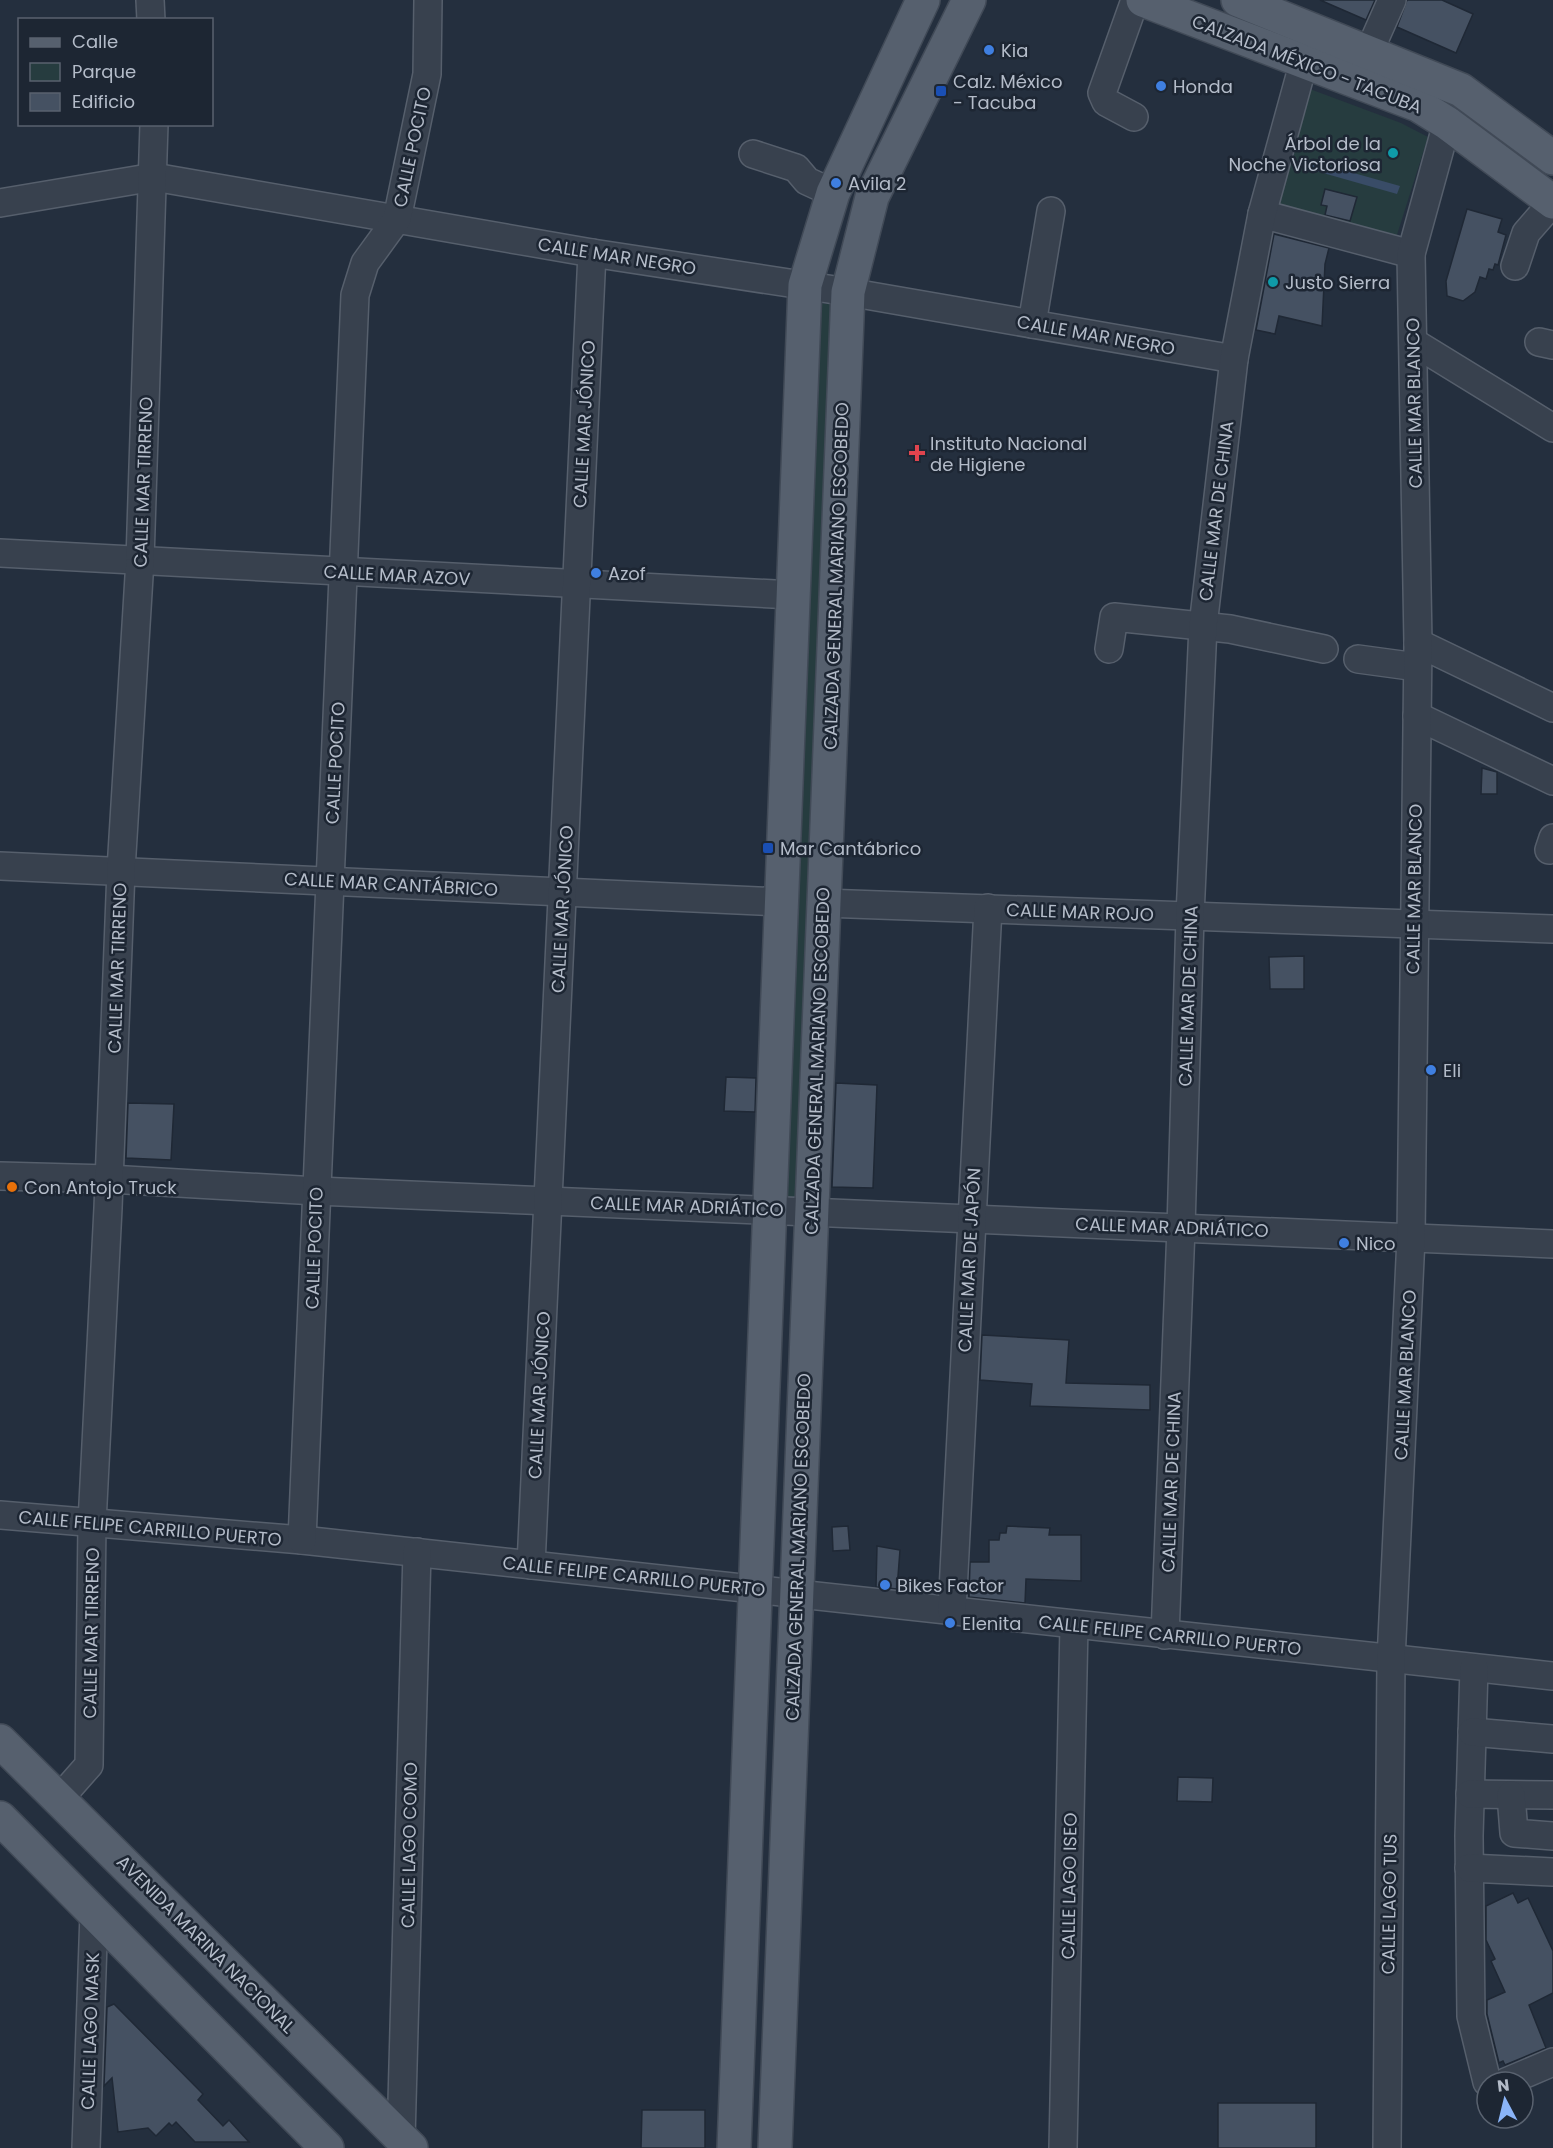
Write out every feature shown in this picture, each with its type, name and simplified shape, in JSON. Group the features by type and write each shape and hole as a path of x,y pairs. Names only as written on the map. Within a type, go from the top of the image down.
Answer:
{"main road":[{"path":"734,2148 805,285 833,193 923,0"},
{"name":"CALZADA GENERAL MARIANO ESCOBEDO","path":"775,2148 848,292 872,197 969,0"},
{"name":"CALZADA MÉXICO - TACUBA","path":"1143,0 1418,105 1448,123 1553,202"},
{"name":"CALZADA MÉXICO - TACUBA","path":"1238,0 1461,90 1553,158"},
{"name":"AVENIDA MARINA NACIONAL","path":"0,1741 406,2143"},
{"path":"0,1818 327,2148"}],"street":[{"path":"150,0 151,18"},
{"name":"CALLE POCITO","path":"302,1540 355,296 365,263 397,219 427,75 428,0"},
{"path":"1134,117 1106,102 1102,93 1135,0"},
{"path":"1369,52 1392,0"},
{"name":"CALLE MAR DE CHINA","path":"1166,1635 1190,916 1203,626 1234,359 1262,214 1304,61"},
{"name":"CALLE MAR BLANCO","path":"1391,1660 1411,1238 1417,655 1411,254 1448,123"},
{"name":"CALLE MAR TIRRENO","path":"59,1799 89,1765 92,1523 121,870 140,560 154,126"},
{"path":"753,154 796,168 807,181 833,193"},
{"name":"CALLE MAR NEGRO","path":"0,203 154,177 592,253 848,292 1234,359"},
{"path":"1515,266 1526,233 1553,202"},
{"path":"1032,324 1052,211"},
{"path":"1262,214 1411,254"},
{"name":"CALLE MAR JÓNICO","path":"531,1565 592,253"},
{"path":"1413,342 1553,428"},
{"name":"CALLE MAR AZOV","path":"0,554 793,595"},
{"path":"1108,649 1114,617 1230,629 1324,649"},
{"path":"1358,659 1417,655 1553,708"},
{"path":"1417,716 1553,781"},
{"name":"CALLE MAR CANTÁBRICO","path":"0,866 329,880 562,894 781,902"},
{"name":"CALLE MAR ROJO","path":"824,903 1553,929"},
{"name":"CALLE MAR DE JAPÓN","path":"952,1611 987,908"},
{"name":"CALLE MAR ADRIÁTICO","path":"0,1176 1553,1244"},
{"name":"CALLE FELIPE CARRILLO PUERTO","path":"0,1515 302,1540 1553,1676"},
{"name":"CALLE LAGO COMO","path":"406,2143 417,1552"},
{"name":"CALLE LAGO ISEO","path":"1064,2148 1074,1625"},
{"name":"CALLE LAGO TUS","path":"1387,2148 1391,1660"},
{"path":"1474,1668 1469,1868 1471,2016 1484,2070"},
{"path":"1472,1732 1553,1739"},
{"path":"1470,1794 1553,1796"},
{"path":"1511,1795 1514,1833 1553,1836"},
{"path":"1469,1868 1553,1872"},
{"name":"CALLE LAGO MASK","path":"86,2148 94,1913"},
{"path":"1534,2070 1553,2062"}],"green space":[{"path":"1310,89 1401,123 1428,137 1395,241 1278,210"},
{"path":"811,302 836,305 805,1203 775,1202"}],"water":[{"path":"1311,161 1400,186 1397,194 1309,169"}],"building":[{"path":"1320,0 1375,0 1366,20"},
{"path":"1407,0 1442,0 1473,14 1456,53 1397,27"},
{"path":"1325,189 1357,197 1350,221 1325,215 1327,206 1321,205"},
{"path":"1467,209 1502,219 1498,232 1506,235 1498,265 1495,264 1493,270 1489,269 1486,279 1480,277 1475,292 1463,301 1447,296 1446,281"},
{"path":"1274,234 1329,248 1325,264 1322,326 1279,316 1275,334 1256,330"},
{"path":"1482,768 1497,772 1497,794 1481,794"},
{"path":"1304,956 1304,989 1270,989 1269,957"},
{"path":"726,1077 756,1078 755,1112 724,1111"},
{"path":"836,1083 877,1085 873,1188 832,1187"},
{"path":"128,1103 174,1104 171,1160 126,1158"},
{"path":"982,1335 1069,1340 1066,1383 1150,1385 1150,1410 1030,1406 1032,1384 980,1380"},
{"path":"848,1526 850,1550 833,1551 832,1527"},
{"path":"1007,1526 1050,1528 1049,1535 1081,1535 1081,1581 1026,1579 1025,1603 969,1597 970,1562 989,1562 989,1540 999,1540 1000,1533 1006,1533"},
{"path":"877,1546 900,1550 897,1589 876,1587"},
{"path":"1178,1777 1213,1778 1212,1802 1177,1801"},
{"path":"1513,1893 1518,1903 1528,1898 1553,1951 1553,1993 1529,2005 1546,2048 1505,2065 1503,2061 1499,2063 1487,2014 1487,2000 1505,1992 1491,1961 1495,1959 1486,1940 1486,1906"},
{"path":"114,2004 203,2094 198,2100 223,2126 229,2120 249,2142 195,2142 176,2122 172,2126 169,2123 156,2136 148,2128 118,2132 112,2078 104,2086 107,2007"},
{"path":"1218,2103 1316,2103 1316,2148 1218,2148"},
{"path":"642,2110 705,2110 705,2148 641,2148"}],"place":[{"name":"Kia","path":"989,50"},
{"name":"Honda","path":"1161,86"},
{"name":"Calz. México - Tacuba","path":"941,91"},
{"name":"Árbol de la Noche Victoriosa","path":"1393,153"},
{"name":"Avila 2","path":"836,183"},
{"name":"Justo Sierra","path":"1273,282"},
{"name":"Instituto Nacional de Higiene","path":"917,453"},
{"name":"Azof","path":"596,573"},
{"name":"Mar Cantábrico","path":"768,848"},
{"name":"Eli","path":"1431,1070"},
{"name":"Con Antojo Truck","path":"12,1187"},
{"name":"Nico","path":"1344,1243"},
{"name":"Bikes Factor","path":"885,1585"},
{"name":"Elenita","path":"950,1623"}]}
